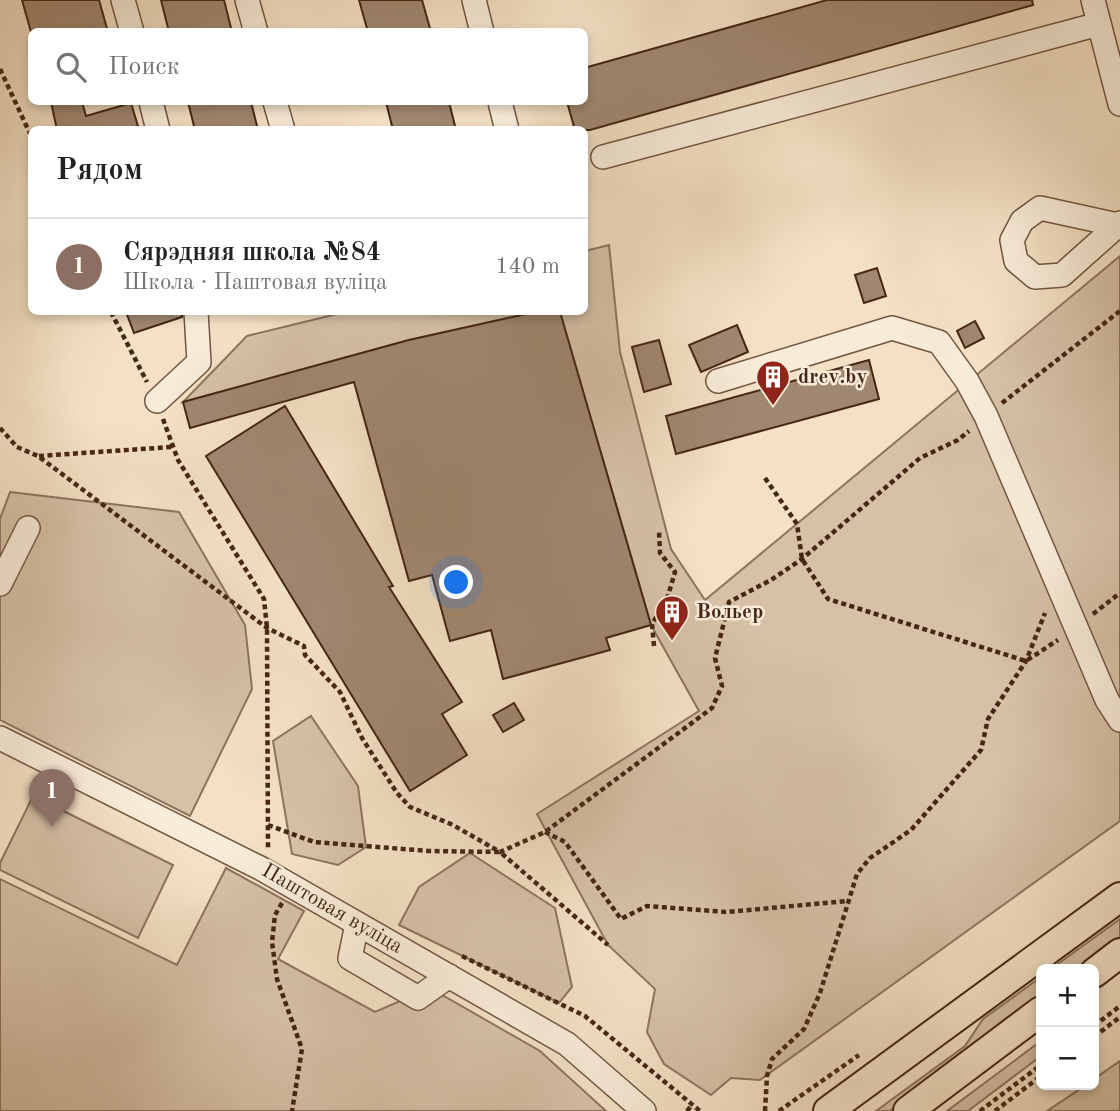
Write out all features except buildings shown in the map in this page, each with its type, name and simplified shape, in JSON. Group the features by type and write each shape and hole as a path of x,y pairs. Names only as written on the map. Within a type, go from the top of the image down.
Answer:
{"main road":[{"path":"828,1111 1120,897"},
{"path":"1099,968 1120,953"},
{"path":"908,1111 1036,1015"}],"street":[{"path":"123,0 131,28"},
{"path":"247,0 255,28"},
{"path":"474,0 481,28"},
{"path":"1093,0 1120,104"},
{"path":"603,157 1099,24"},
{"path":"152,105 157,126"},
{"path":"276,105 282,126"},
{"path":"501,105 506,126"},
{"path":"157,401 199,362 196,315"},
{"path":"718,380 892,328 939,342 967,381 986,416 1107,700 1120,720"},
{"path":"0,584 28,528"},
{"name":"Паштовая вуліца","path":"0,738 262,869 567,1044 644,1111"},
{"path":"357,923 350,958 418,998 449,976"}],"path":[{"path":"0,69 28,129"},
{"path":"268,825 314,842 429,851 500,852 545,832 712,708 722,686 715,658 729,602 771,580 802,559 920,458 958,440 1120,311"},
{"path":"113,315 157,401 171,447 264,599 267,628 268,856"},
{"path":"0,428 17,447 38,456 267,628 304,646 305,654 340,692 362,738 397,793 410,807 453,825 500,852 608,945"},
{"path":"38,456 171,447"},
{"path":"765,478 797,524 802,559 828,599 1026,661"},
{"path":"654,646 652,624 667,599 675,572 660,553 659,531"},
{"path":"765,1111 767,1076 772,1059 804,1029 820,993 857,874 870,858 911,830 981,750 988,719 1026,661 1044,620 1046,607"},
{"path":"545,832 565,842 621,919 647,906 726,912 848,901"},
{"path":"284,900 275,915 272,942 277,979 302,1049 292,1111"},
{"path":"1099,1022 1120,1006"},
{"path":"1099,1033 1120,1017"},
{"path":"980,1111 1036,1069"},
{"path":"995,1111 1036,1080"},
{"path":"687,1111 692,1105"}],"shaded area":[{"path":"609,245 620,352 671,549 705,600 1120,256 1120,821 760,1080 731,1078 711,1095 664,1064 647,1032 655,989 608,945 537,814 699,711 651,625 561,315 588,315 588,250"},
{"path":"333,315 522,315 409,340 183,402 247,336"},
{"path":"10,492 179,512 245,625 252,689 190,816 0,720 0,519"},
{"path":"311,716 358,786 366,847 338,865 292,854 273,741"},
{"path":"33,796 173,865 138,938 0,870 0,863"},
{"path":"470,853 555,908 572,987 559,1003 399,925 419,887"},
{"path":"226,868 304,911 278,959 375,1012 430,988 540,1051 606,1111 0,1111 0,879 177,965"},
{"path":"1120,919 1120,937 1084,964 1058,964"},
{"path":"1036,981 1036,1000 890,1111 876,1111 965,1046 983,1019"},
{"path":"1036,1045 1036,1060 968,1111 947,1111"},
{"path":"1120,1061 1120,1111 1047,1111 1078,1090 1099,1090 1099,1076"}],"place":[{"name":"drev.by","path":"773,407"},
{"name":"Вольер","path":"672,642"},
{"name":"Сярэдняя школа №84","path":"52,827"}]}
